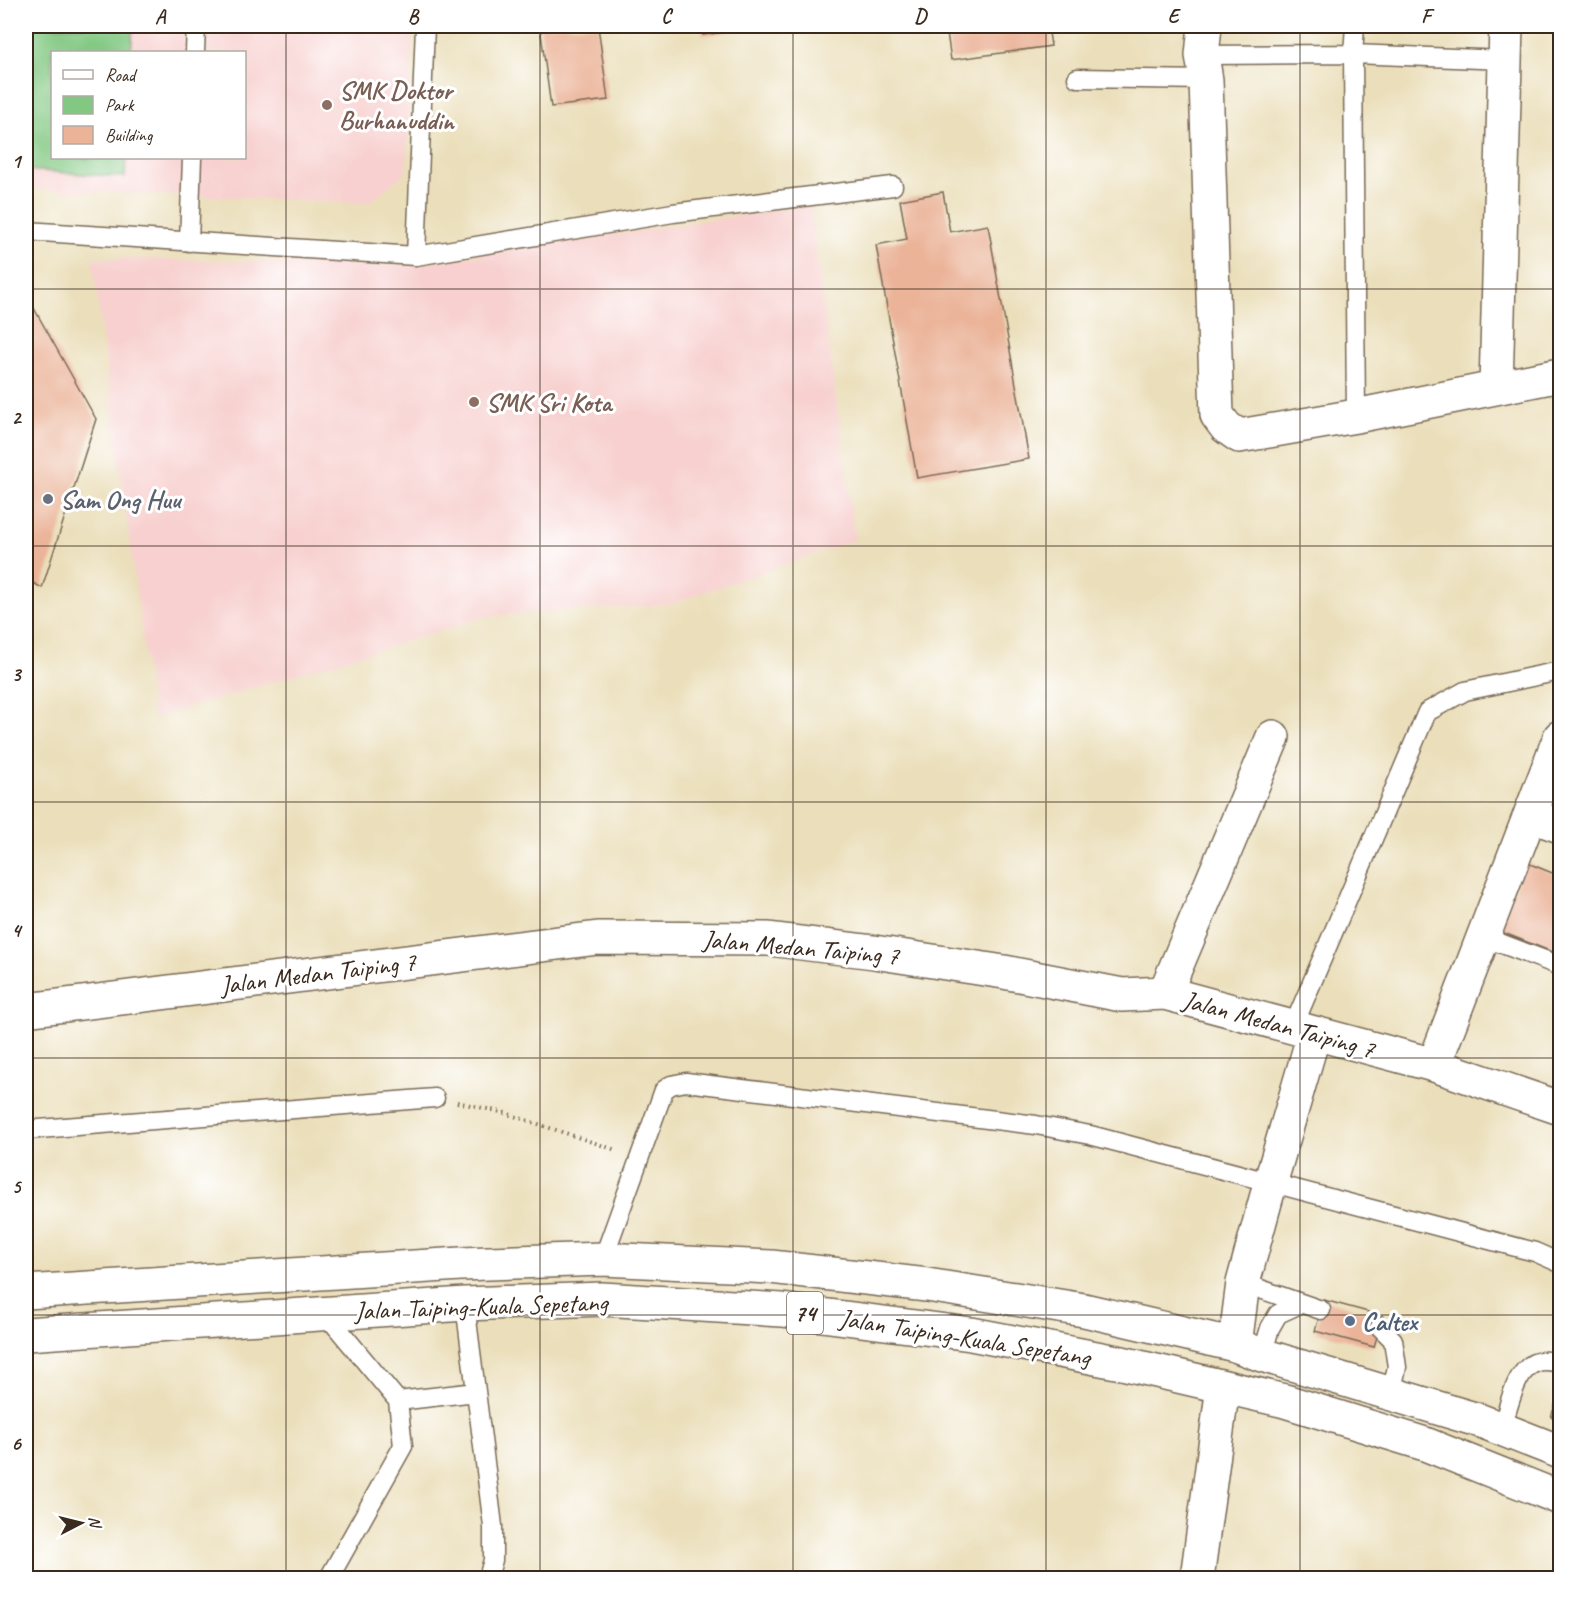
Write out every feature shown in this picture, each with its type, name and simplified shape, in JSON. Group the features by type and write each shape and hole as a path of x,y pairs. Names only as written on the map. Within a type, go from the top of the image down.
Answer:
{"street":[{"path":"1496,387 1506,26"},
{"path":"1204,53 1217,416 1226,427 1239,436 1356,416 1560,375"},
{"path":"1165,993 1273,737"},
{"path":"1434,1065 1484,937 1546,821 1560,737"},
{"name":"Jalan Medan Taiping 7","path":"26,1010 598,938 769,939 1004,972 1122,995 1165,993 1434,1065 1560,1108"},
{"path":"1249,1350 1243,1283 1270,1184 1304,1030"},
{"name":"Jalan Taiping-Kuala Sepetang","path":"26,1292 461,1264 603,1259 771,1267 927,1285 1084,1310 1249,1350 1481,1421 1560,1452"},
{"name":"Jalan Taiping-Kuala Sepetang","path":"26,1334 465,1304 602,1299 782,1310 971,1334 1122,1363 1285,1401 1425,1444 1560,1498"},
{"path":"1197,1578 1223,1387"}],"lane":[{"path":"195,51 196,26"},
{"path":"416,256 425,26"},
{"path":"1355,26 1353,54 1356,416"},
{"path":"1077,78 1204,53 1353,54 1505,60"},
{"path":"189,242 192,159"},
{"path":"26,231 416,256 673,213 893,186"},
{"path":"1304,1030 1427,712 1465,691 1560,671"},
{"path":"1484,937 1560,966"},
{"path":"603,1259 664,1090 671,1085 686,1082 1036,1125 1090,1135 1534,1252 1560,1263"},
{"path":"26,1130 435,1098"},
{"path":"1243,1283 1321,1310"},
{"path":"465,1304 493,1526 493,1560 488,1578"},
{"path":"1249,1350 1270,1328 1278,1314 1300,1304"},
{"path":"325,1313 398,1401 403,1446 329,1578"},
{"path":"1380,1327 1393,1340 1397,1367 1391,1394"},
{"path":"1502,1429 1516,1382 1527,1366 1548,1359 1560,1364"},
{"path":"398,1401 476,1392"}],"path":[{"path":"435,1098 506,1113 639,1158"}],"shaded area":[{"name":"SMK Doktor Burhanuddin","path":"26,26 413,26 406,172 368,203 26,189"},
{"name":"SMK Sri Kota","path":"810,205 855,540 670,604 488,616 153,718 92,258 409,265"}],"green space":[{"path":"26,26 133,26 131,51 51,51 51,159 126,159 125,177 26,170"}],"building":[{"path":"540,26 598,26 608,100 551,107"},
{"path":"702,26 746,26 746,29 703,35"},
{"path":"946,26 1048,26 1051,46 951,60"},
{"path":"943,192 950,232 988,225 1029,459 917,478 876,245 907,239 900,200"},
{"name":"Sam Ong Huu","path":"26,294 96,419 42,588 26,579"},
{"path":"1525,862 1560,876 1560,955 1499,931"},
{"name":"Caltex","path":"1324,1300 1383,1316 1374,1347 1315,1331"},
{"path":"1560,1391 1560,1421 1551,1417"}],"place":[{"name":"SMK Doktor Burhanuddin","path":"327,105"},
{"name":"SMK Sri Kota","path":"474,402"},
{"name":"Sam Ong Huu","path":"48,499"},
{"name":"Caltex","path":"1350,1321"}]}
